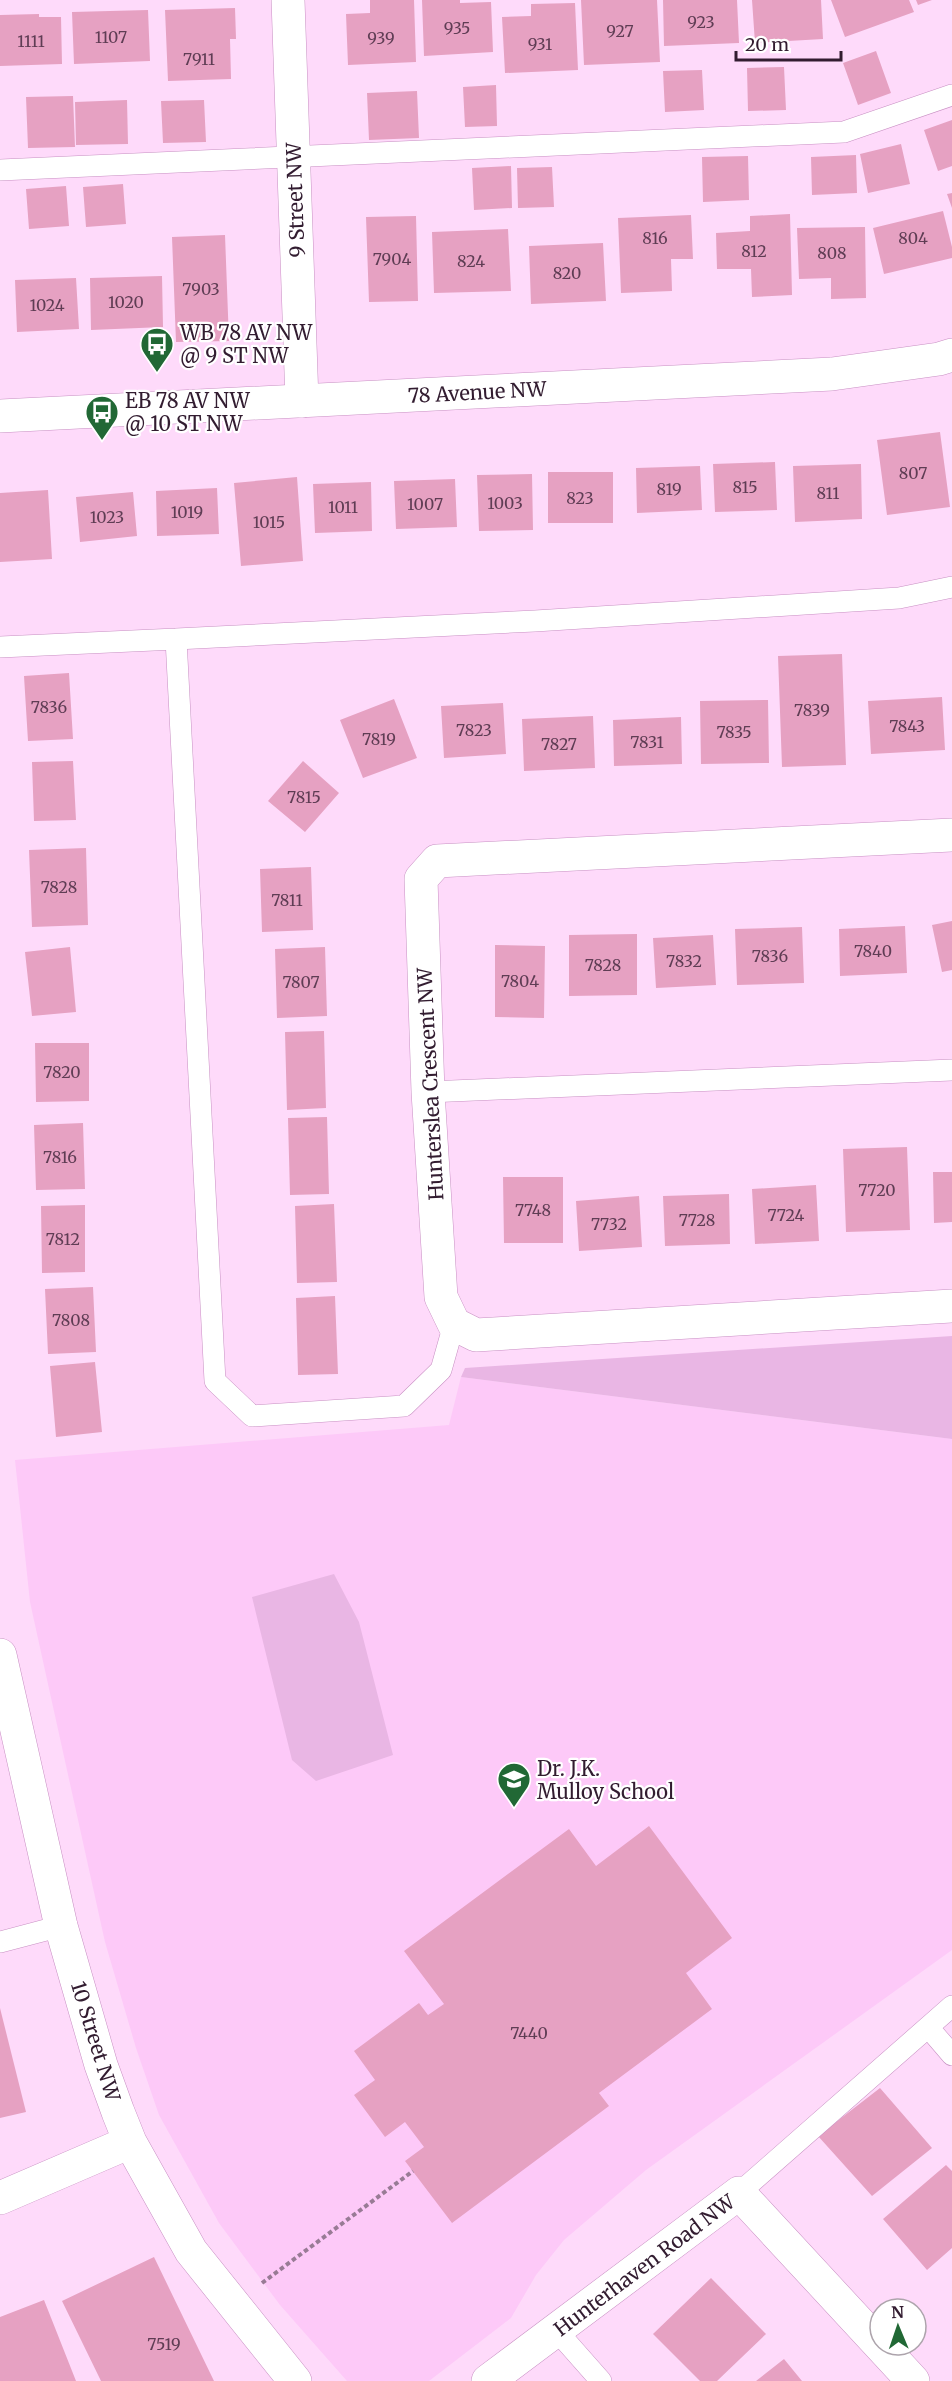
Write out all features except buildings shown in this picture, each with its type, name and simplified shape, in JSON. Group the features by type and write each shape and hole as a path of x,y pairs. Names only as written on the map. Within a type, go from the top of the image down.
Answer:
{"street":[{"name":"9 Street NW","path":"288,0 302,401"},
{"name":"78 Avenue NW","path":"0,416 832,374 939,359 952,355"},
{"name":"Hunterslea Crescent NW","path":"453,1324 441,1297 428,1092 421,879 437,861 952,835"},
{"path":"453,1324 476,1335 952,1306"},
{"name":"10 Street NW","path":"1,1667 61,1926 101,2065 130,2142 191,2251 295,2381"},
{"path":"0,2198 130,2142"},
{"name":"Hunterhaven Road NW","path":"488,2381 740,2193 913,2381"}],"lane":[{"path":"0,170 844,132 952,95"},
{"path":"0,646 535,621 899,598 952,587"},
{"path":"176,639 215,1382 252,1416 404,1406 441,1370 453,1324"},
{"path":"428,1092 952,1070"},
{"path":"0,1942 61,1926"},
{"path":"740,2193 952,2006"},
{"path":"928,2026 952,2055"},
{"path":"556,2330 601,2381"}],"path":[{"path":"260,2284 413,2171"}],"shaded area":[{"path":"952,1336 952,1439 461,1377 465,1368"},
{"name":"Dr. J.K. Mulloy School","path":"461,1377 952,1439 952,1950 646,2170 564,2240 536,2275 511,2318 429,2381 347,2381 280,2305 219,2223 159,2115 136,2048 105,1942 46,1675 30,1602 15,1460 449,1425"},
{"path":"334,1574 359,1622 393,1755 316,1781 292,1760 252,1597"}],"place":[{"name":"WB 78 AV NW @ 9 ST NW","path":"157,373"},
{"name":"EB 78 AV NW @ 10 ST NW","path":"102,441"},
{"name":"Dr. J.K. Mulloy School","path":"514,1808"}]}
